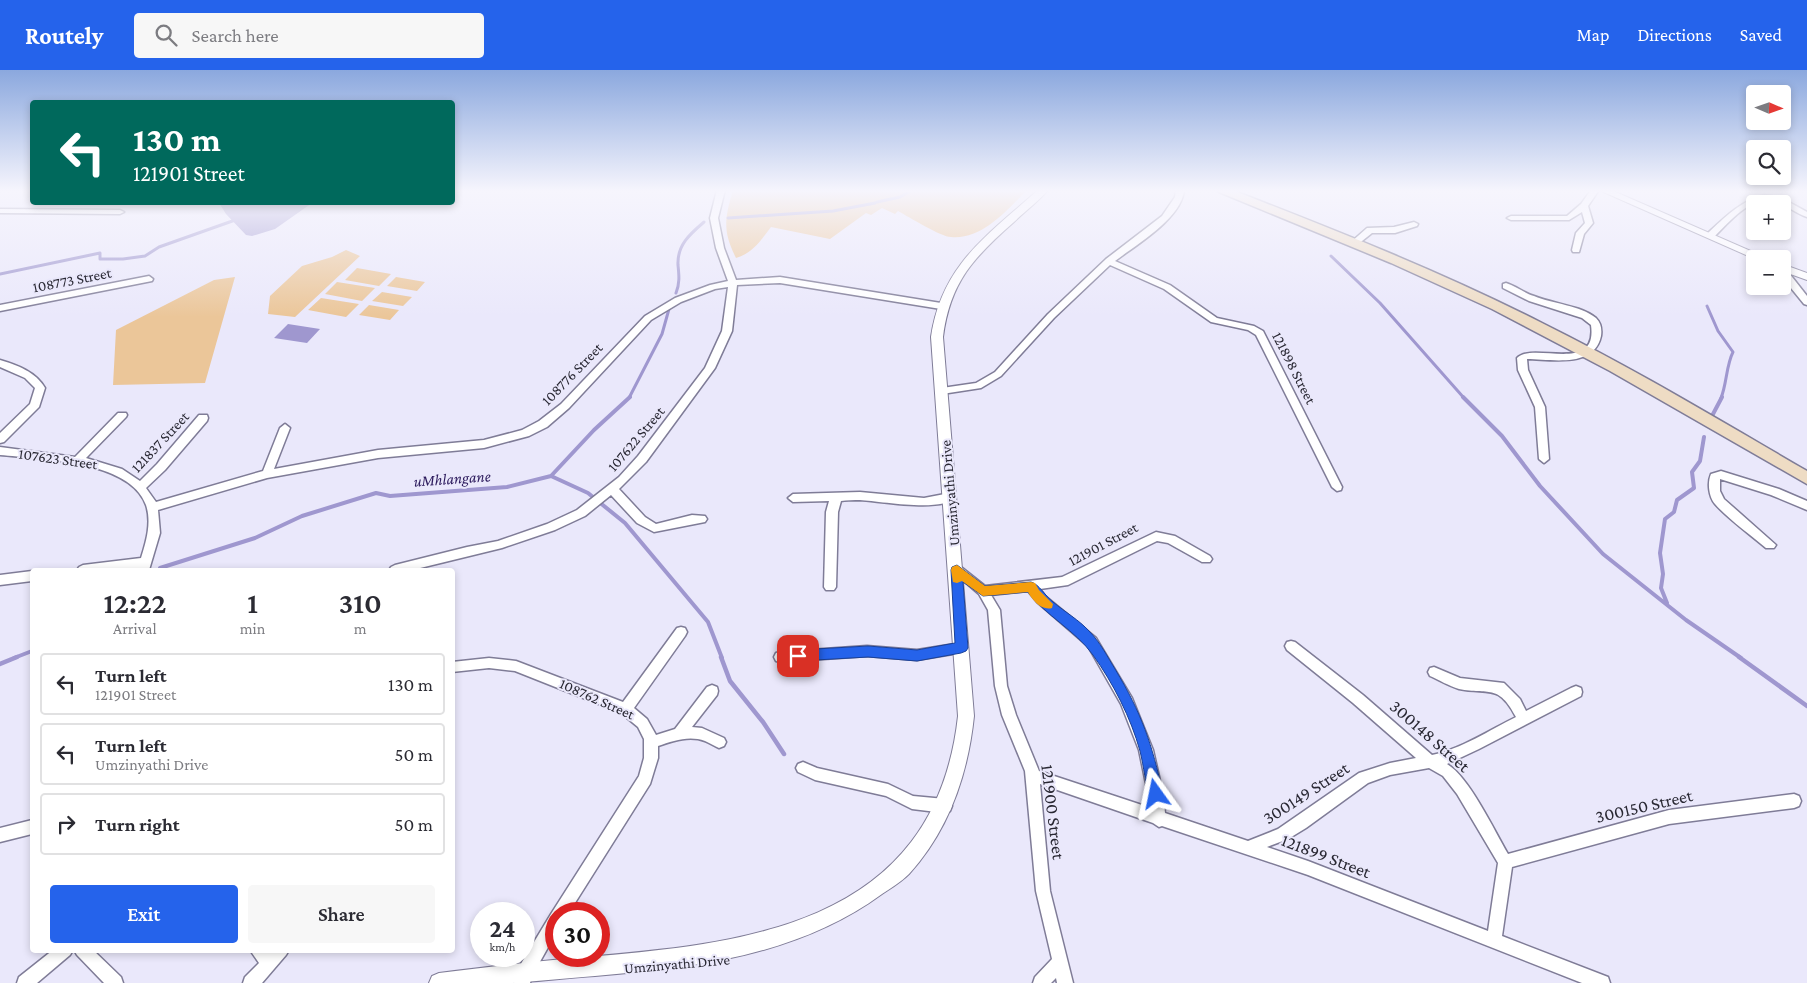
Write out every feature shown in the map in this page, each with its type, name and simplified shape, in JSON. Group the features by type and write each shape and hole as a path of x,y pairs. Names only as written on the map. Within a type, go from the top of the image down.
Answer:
{"main road":[{"path":"1328,233 1489,302 1585,351 1807,478"}],"street":[{"name":"107622 Street","path":"403,568 498,545 534,534 581,513 623,480 651,447 710,368 727,332 733,283 717,233"},
{"name":"Umzinyathi Drive","path":"439,983 471,977 524,978 709,964 750,957 797,941 836,922 860,906 885,885 909,860 928,835 945,806 956,776 965,732 966,699 938,336 941,306 955,278 977,250 996,233"},
{"path":"942,391 978,386 998,374 1051,316 1109,261 1149,233"},
{"path":"1354,243 1367,233"},
{"path":"1576,250 1580,233"},
{"path":"1705,233 1746,251"},
{"name":"121898 Street","path":"1109,261 1167,286 1214,320 1252,328 1260,333 1337,487"},
{"path":"1791,271 1807,277"},
{"name":"108773 Street","path":"0,308 148,279"},
{"name":"108776 Street","path":"153,507 267,474 378,454 484,444 525,433 543,424 565,406 632,333 656,312 691,294 733,283 769,280 789,281 941,306"},
{"path":"1791,280 1807,302"},
{"path":"1506,286 1528,297 1569,310 1595,322 1596,326 1594,341 1585,351 1568,357 1529,356 1522,358 1523,370 1540,406 1544,459"},
{"path":"0,363 36,380 40,388 35,405 0,439"},
{"path":"77,461 122,415"},
{"name":"121837 Street","path":"140,487 161,467 203,418"},
{"path":"267,474 285,428"},
{"name":"107623 Street","path":"0,451 100,465 119,471 140,487 148,496 153,507 155,530 144,566"},
{"path":"1770,545 1719,501 1715,492 1714,477 1721,475 1728,477 1774,492 1807,506"},
{"path":"608,492 641,520 654,528 661,528 692,519 701,520"},
{"path":"793,498 860,496 914,502 950,497"},
{"path":"830,587 832,512 836,497"},
{"name":"121901 Street","path":"983,591 1064,582 1156,536 1171,539 1206,559"},
{"path":"114,568 144,566"},
{"path":"957,570 983,591"},
{"path":"0,580 30,576"},
{"path":"1031,586 1041,599 1092,642 1127,702 1148,756 1156,794 1158,820"},
{"name":"121900 Street","path":"983,591 991,602 996,620 1001,686 1004,699 1032,775 1043,891 1065,983"},
{"path":"626,709 681,632"},
{"name":"300148 Street","path":"1291,646 1358,699 1431,762 1448,772 1462,788 1505,862"},
{"path":"780,657 868,651 917,655 961,648"},
{"name":"108762 Street","path":"455,667 489,663 523,668 626,709 641,719 648,729 652,742"},
{"path":"1434,672 1459,683 1499,687 1515,703 1523,718"},
{"path":"678,734 712,691"},
{"name":"300149 Street","path":"1250,848 1282,834 1301,823 1364,778 1390,769 1443,759 1576,692"},
{"path":"567,902 645,779 650,766 652,742 678,734 694,732 708,735 719,742"},
{"path":"802,768 815,774 888,790 912,802 945,806"},
{"name":"121899 Street","path":"1032,775 1158,820 1250,848 1602,983"},
{"name":"300150 Street","path":"1505,862 1669,817 1794,801"},
{"path":"0,835 30,828"},
{"path":"1494,942 1505,862"},
{"path":"524,978 545,939"},
{"path":"25,983 61,953"},
{"path":"85,953 115,983"},
{"path":"251,983 272,957"},
{"path":"1041,983 1060,961"}],"shaded area":[{"path":"244,233 263,233 252,236"},
{"path":"727,233 767,233 752,249 736,258"},
{"path":"799,233 839,233 830,239"},
{"path":"939,233 976,233 962,237 946,236"},
{"path":"346,250 360,256 295,317 268,314 270,296 302,266 332,257"},
{"path":"357,268 391,274 379,286 345,280"},
{"path":"235,277 205,383 113,385 116,330 214,280"},
{"path":"396,277 425,282 417,291 387,286"},
{"path":"337,282 375,288 362,301 325,294"},
{"path":"382,292 412,297 403,306 372,301"},
{"path":"321,298 359,304 346,317 308,310"},
{"path":"369,305 399,310 390,320 359,315"},
{"path":"288,324 320,329 307,343 274,338"}],"waterway":[{"path":"0,274 100,253 100,259 123,259 145,256 159,247 200,233"},
{"name":"uMhlangane","path":"676,293 679,282 678,258 685,240 693,233"},
{"path":"1331,256 1380,303 1464,398"},
{"path":"1707,306 1718,331 1733,352 1721,398"},
{"name":"uMhlangane","path":"629,398 662,334 669,309"},
{"path":"1712,416 1722,397"},
{"name":"uMhlangane","path":"551,476 594,430 629,398"},
{"path":"1464,398 1502,436 1540,486 1603,554 1686,620 1741,658"},
{"path":"1667,603 1661,588 1663,574 1660,553 1665,519 1674,512 1677,500 1694,488 1692,472 1700,461 1704,437"},
{"name":"uMhlangane","path":"160,568 255,538 302,516 376,493 390,496 507,487 551,476"},
{"path":"551,476 588,493 625,523 708,622 722,658"},
{"name":"uMhlangane","path":"14,658 30,652"},
{"name":"uMhlangane","path":"0,664 17,657"},
{"path":"721,657 730,681 763,722 784,754"},
{"path":"1739,657 1807,706"}],"slow traffic":[{"path":"957,578 957,570 983,591 1031,586 1035,594 1047,604"}],"route":[{"path":"798,656 868,651 897,655 917,655 961,648 957,570 983,591 1031,586 1035,594 1084,634 1099,653 1127,702 1137,724 1150,763 1156,794"}]}
